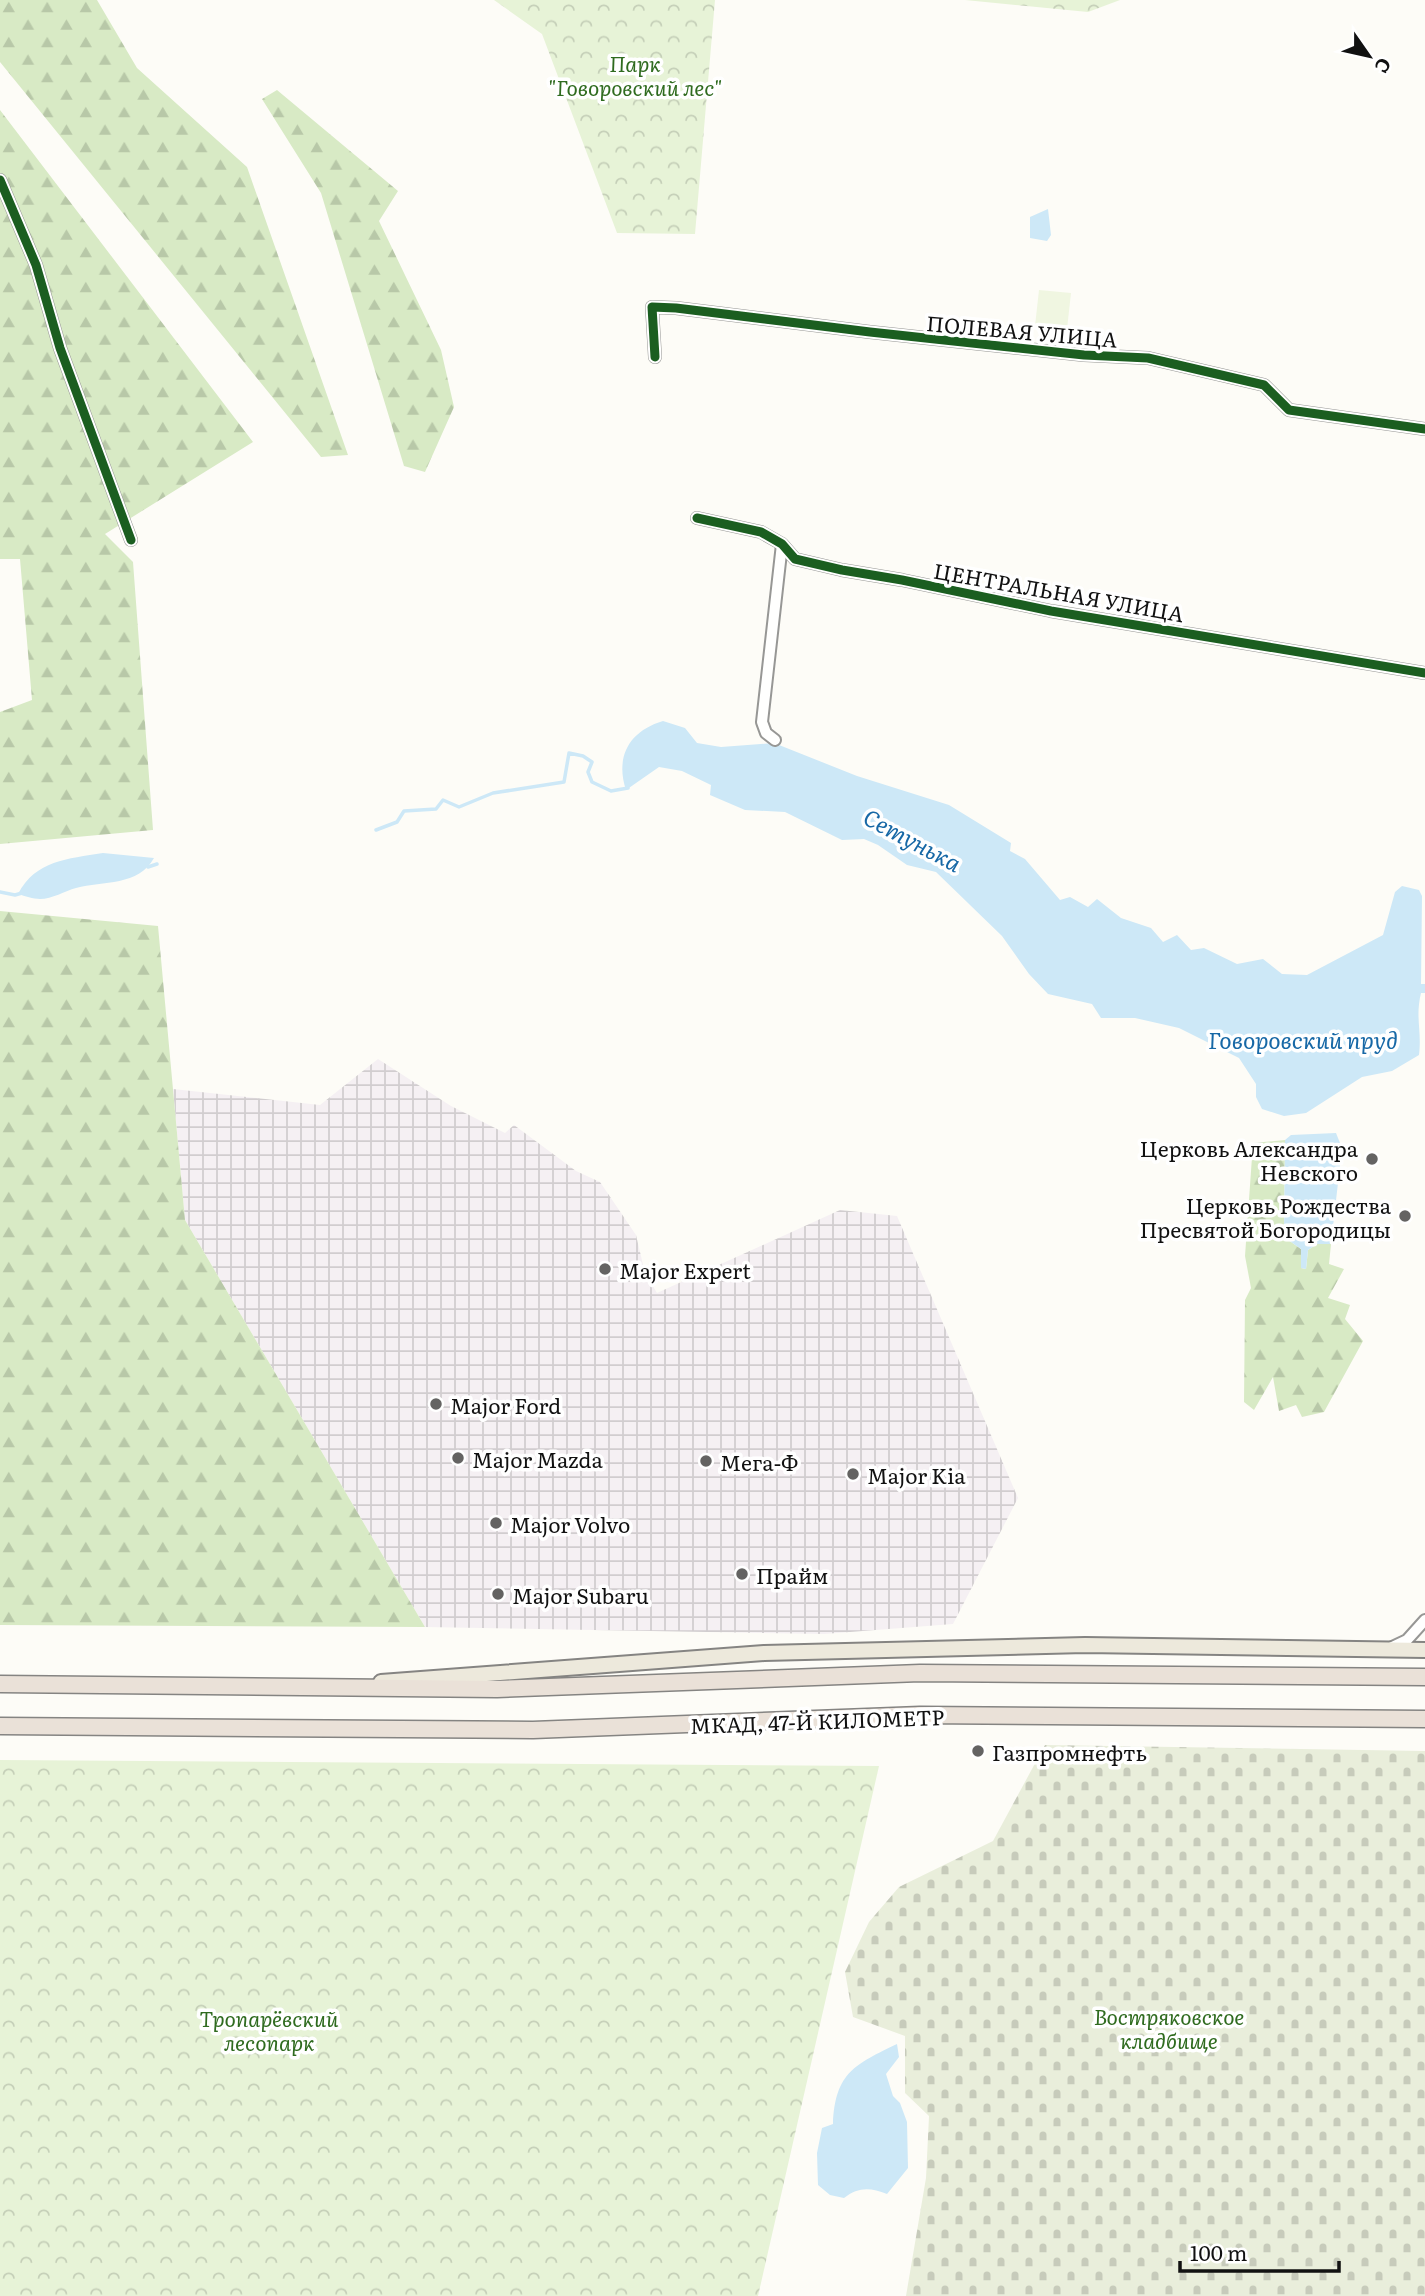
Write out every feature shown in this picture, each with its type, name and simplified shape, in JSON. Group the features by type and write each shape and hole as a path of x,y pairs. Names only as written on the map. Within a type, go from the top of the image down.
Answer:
{"highway":[{"name":"МКАД, 47-Й КИЛОМЕТР","path":"0,1684 533,1688 920,1673 1425,1677"},
{"name":"МКАД, 47-Й КИЛОМЕТР","path":"0,1726 533,1730 920,1715 1425,1719"}],"main road":[{"path":"326,1687 475,1672 764,1653 1086,1645 1425,1650"}],"street":[{"path":"0,180 36,265 60,348 131,540"},
{"name":"ПОЛЕВАЯ УЛИЦА","path":"655,357 652,307 676,308 1084,355 1148,358 1264,385 1289,411 1425,429"},
{"name":"ЦЕНТРАЛЬНАЯ УЛИЦА","path":"697,517 761,532 782,544 795,559 842,570 1051,611 1425,673"},
{"path":"775,740 766,733 762,722 782,544"},
{"path":"1386,1650 1407,1640 1425,1620"}],"shaded area":[{"path":"378,1059 451,1106 505,1133 514,1125 576,1171 600,1182 636,1235 645,1273 657,1293 840,1210 897,1216 1018,1498 953,1624 824,1634 425,1627 185,1220 173,1089 320,1105"}],"green space":[{"path":"0,0 97,0 137,68 247,167 348,455 321,457 0,62"},
{"name":"Парк \"Говоровский лес\"","path":"494,0 715,0 695,234 617,233 542,34"},
{"path":"965,0 1120,0 1088,12"},
{"path":"277,90 398,191 379,221 441,350 454,407 425,472 404,466 321,193 262,99"},
{"path":"0,110 253,442 105,534 133,562 153,830 0,844 0,712 32,700 20,559 0,559"},
{"path":"1039,290 1071,293 1067,329 1035,326"},
{"path":"0,911 158,926 185,1220 425,1627 0,1625"},
{"path":"1285,1140 1284,1237 1301,1249 1301,1268 1306,1269 1308,1250 1317,1244 1331,1244 1329,1264 1344,1269 1328,1298 1350,1305 1345,1319 1363,1341 1324,1412 1302,1417 1296,1405 1279,1411 1273,1377 1254,1410 1244,1402 1245,1300 1251,1288 1245,1256 1253,1143"},
{"name":"Востряковское кладбище","path":"1045,1745 1425,1751 1425,2296 906,2296 926,2178 929,2116 905,2093 905,2036 853,2017 845,1972 869,1922 899,1887 993,1841"},
{"name":"Тропарёвский лесопарк","path":"0,1760 879,1766 758,2296 0,2296"}],"water":[{"path":"1048,209 1051,235 1047,241 1030,238 1030,217"},
{"name":"Говоровский пруд","path":"663,721 685,728 697,743 721,747 774,743 857,776 949,805 1011,843 1010,851 1025,859 1060,900 1070,897 1088,907 1097,899 1121,918 1151,928 1163,942 1177,935 1191,950 1204,948 1237,964 1263,959 1282,974 1307,975 1383,935 1395,892 1402,886 1419,890 1422,896 1421,984 1425,984 1425,993 1421,993 1419,1002 1419,1055 1392,1071 1362,1077 1306,1113 1284,1116 1262,1109 1256,1097 1256,1084 1239,1058 1179,1028 1135,1018 1101,1018 1092,1004 1048,994 1029,974 1002,936 936,872 907,865 878,845 864,839 842,840 785,812 745,810 710,795 711,785 682,771 659,767 626,790 622,767 628,747 641,731"},
{"path":"103,853 154,858 139,874 119,881 76,888 45,899 18,894 25,883 43,868 65,860"},
{"path":"1336,1133 1342,1148 1331,1244 1317,1244 1308,1250 1306,1269 1301,1268 1301,1249 1284,1237 1285,1140 1291,1135"},
{"path":"897,2044 899,2057 886,2074 893,2096 900,2103 907,2122 908,2168 887,2194 864,2189 844,2198 830,2195 818,2185 817,2153 822,2128 833,2124 838,2092 850,2072 859,2064"}],"waterway":[{"name":"Сетунька","path":"376,830 397,822 404,811 436,809 443,800 459,807 493,793 564,782 569,753 583,756 592,762 588,772 592,782 611,791 628,788"},
{"name":"Сетунька","path":"148,867 157,864"},
{"name":"Сетунька","path":"0,892 15,895 22,893"}],"cycle path":[{"path":"0,180 36,265 60,348 131,540"},
{"path":"655,357 652,307 676,308 1084,355 1148,358 1264,385 1289,410 1425,429"},
{"path":"697,518 761,532 782,544 795,559 842,570 1051,611 1425,673"}],"place":[{"name":"Церковь Александра Невского","path":"1372,1159"},
{"name":"Церковь Рождества Пресвятой Богородицы","path":"1405,1216"},
{"name":"Major Expert","path":"605,1269"},
{"name":"Major Ford","path":"436,1404"},
{"name":"Major Mazda","path":"458,1458"},
{"name":"Мега-Ф","path":"706,1461"},
{"name":"Major Kia","path":"853,1474"},
{"name":"Major Volvo","path":"496,1523"},
{"name":"Прайм","path":"742,1574"},
{"name":"Major Subaru","path":"498,1594"},
{"name":"Газпромнефть","path":"978,1751"}]}
